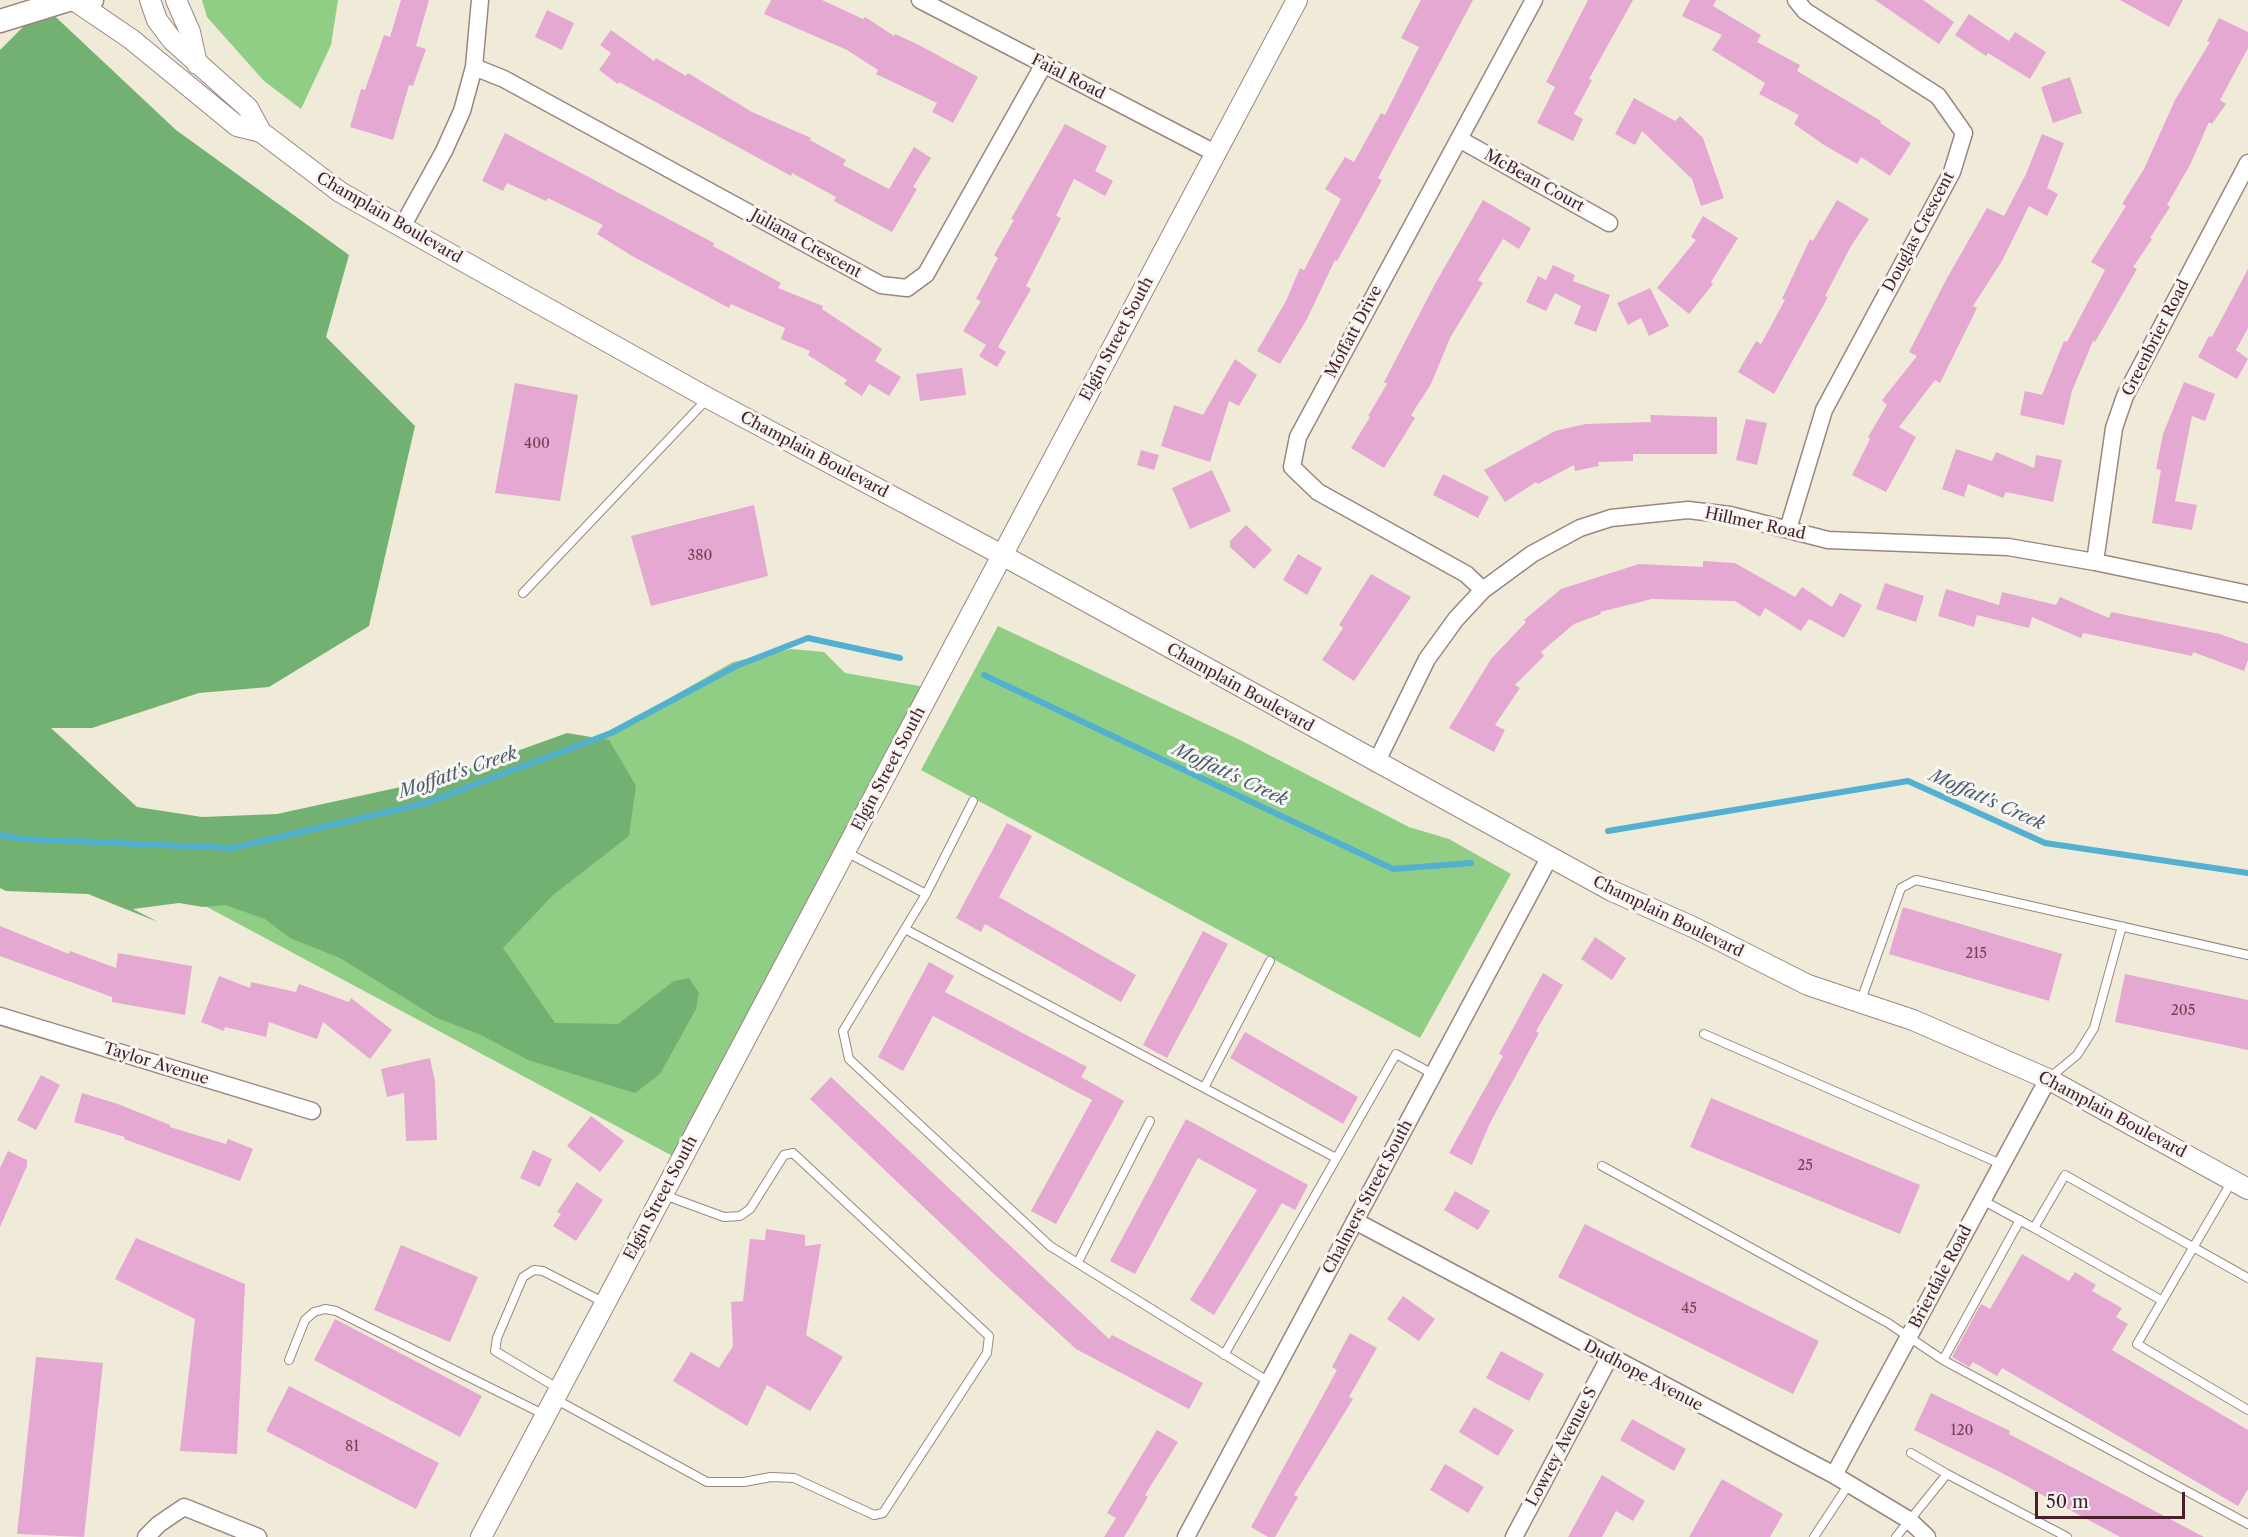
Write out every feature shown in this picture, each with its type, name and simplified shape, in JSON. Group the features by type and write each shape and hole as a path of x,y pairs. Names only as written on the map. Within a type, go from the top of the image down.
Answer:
{"main road":[{"path":"0,21 74,0"}],"street":[{"name":"Champlain Boulevard","path":"74,0 131,39 237,126 261,132 340,192 708,398 1002,555 1619,895 1695,928 1785,975 1913,1020 2048,1078 2240,1185"},
{"name":"Champlain Boulevard","path":"150,0 157,20 172,40 196,64 248,108 261,132"},
{"path":"176,0 190,32 196,64"},
{"path":"402,228 444,151 462,111 474,67 480,0"},
{"name":"Faial Road","path":"920,0 1217,154"},
{"name":"Elgin Street South","path":"481,1537 1297,0"},
{"name":"Moffatt Drive","path":"1483,590 1466,574 1318,492 1292,467 1298,437 1534,0"},
{"name":"Douglas Crescent","path":"1788,529 1824,410 1952,172 1964,133 1938,96 1805,11 1796,0"},
{"name":"Juliana Crescent","path":"474,67 504,79 881,285 907,288 926,274 1044,64"},
{"name":"McBean Court","path":"1459,139 1609,223"},
{"name":"Greenbrier Road","path":"2095,562 2114,428 2125,396 2248,163"},
{"name":"Hillmer Road","path":"1376,763 1427,659 1456,619 1483,590 1532,554 1580,528 1611,518 1688,510 1730,515 1828,540 2008,547 2095,562 2248,594"},
{"name":"Chalmers Street South","path":"1186,1537 1550,858"},
{"name":"Taylor Avenue","path":"1,1018 312,1112"},
{"name":"Brierdale Road","path":"1842,1479 1909,1338 2048,1078"},
{"name":"Dudhope Avenue","path":"1355,1221 1609,1358 1842,1479 1909,1520 1927,1537"},
{"name":"Lowrey Avenue S","path":"1514,1537 1609,1358"},
{"path":"146,1537 159,1524 184,1507 194,1509 258,1537"}],"lane":[{"path":"523,593 708,398"},
{"path":"973,801 926,894 843,1031 849,1059 1050,1246 1269,1382"},
{"path":"846,851 926,894"},
{"path":"1860,1003 1901,888 1916,880 2248,955"},
{"path":"2048,1078 2077,1055 2094,1028 2122,926"},
{"path":"905,929 1336,1158"},
{"path":"1203,1088 1270,961"},
{"path":"1704,1034 2001,1164"},
{"path":"1224,1355 1396,1054 1433,1074"},
{"path":"1077,1262 1150,1121"},
{"path":"289,1360 305,1320 325,1308 553,1401 706,1482 744,1482 771,1477 794,1478 874,1515 883,1513 987,1353 989,1336 793,1153 784,1155 750,1209 740,1216 724,1217 663,1195"},
{"path":"1602,1166 1888,1323 1942,1360 2248,1524"},
{"path":"2034,1228 2065,1175 2248,1278"},
{"path":"2240,1185 2193,1246 2137,1344 2248,1410"},
{"path":"1982,1200 2161,1300"},
{"path":"1942,1360 2020,1220"},
{"path":"553,1401 495,1351 497,1338 523,1277 534,1270 543,1271 605,1303"},
{"path":"1911,1453 2067,1537"},
{"path":"1896,1537 1947,1474"},
{"path":"1814,1537 1842,1479"}],"green space":[{"path":"202,0 338,0 331,45 301,109 264,81 207,17"},
{"path":"44,6 176,130 349,255 326,337 415,426 369,626 269,687 199,693 92,728 51,728 137,807 202,817 277,814 442,778 567,733 609,740 636,786 629,836 553,895 503,948 555,1023 618,1024 674,981 689,978 699,993 696,1009 660,1074 635,1093 528,1060 481,1035 437,1018 340,958 290,938 265,919 225,905 203,907 179,903 133,909 158,922 88,894 6,891 0,888 0,50"},
{"path":"998,626 1238,739 1409,827 1449,839 1511,874 1420,1038 921,770"},
{"path":"791,649 824,652 845,673 931,688 680,1160 138,870 417,805 621,726 733,662"}],"building":[{"path":"401,0 429,0 416,46 426,49 413,86 409,85 393,140 350,127 361,89 365,90 384,35 390,37"},
{"path":"771,0 822,0 863,19 865,17 894,36 895,34 917,44 978,77 953,123 932,112 937,103 876,74 878,70 847,50 764,14"},
{"path":"1421,0 1473,0 1378,178 1382,180 1337,261 1335,260 1307,319 1280,364 1257,351 1286,301 1300,268 1304,270 1341,199 1325,189 1345,157 1354,162 1381,113 1385,115 1419,47 1401,38"},
{"path":"1588,0 1633,0 1589,79 1592,80 1574,114 1583,119 1573,141 1537,123 1555,87 1546,82"},
{"path":"1690,0 1716,0 1713,6 1761,35 1757,42 1800,65 1797,71 1881,121 1880,123 1911,143 1890,176 1861,157 1857,164 1824,145 1794,124 1799,115 1759,94 1765,83 1712,50 1722,35 1682,16"},
{"path":"1875,0 1923,0 1954,22 1939,44"},
{"path":"2120,0 2183,0 2169,27"},
{"path":"547,10 574,23 562,50 535,37"},
{"path":"1969,14 2009,41 2015,32 2046,52 2030,79 1988,53 1986,56 1955,35"},
{"path":"2219,18 2248,32 2248,48 2220,100 2226,104 2212,124 2209,122 2191,163 2167,205 2170,207 2133,267 2137,269 2095,342 2093,341 2072,391 2064,425 2020,415 2025,391 2042,395 2064,341 2067,342 2105,270 2091,262 2126,206 2122,204 2144,169 2175,100 2210,42 2207,41"},
{"path":"611,30 654,61 656,58 686,76 688,73 752,112 811,138 810,140 846,160 843,165 889,189 914,147 931,158 913,187 917,189 892,232 834,201 836,197 792,173 791,176 619,82 618,84 599,70 611,53 600,45"},
{"path":"2070,77 2082,113 2053,123 2041,87"},
{"path":"1634,98 1675,121 1680,116 1703,138 1724,198 1701,206 1692,179 1642,131 1635,145 1615,134"},
{"path":"1065,124 1107,146 1095,171 1113,181 1105,196 1074,179 1056,216 1061,218 1026,286 1031,289 998,347 1006,352 997,367 979,356 986,345 963,331 981,301 976,299 998,258 994,255 1014,220 1011,219"},
{"path":"505,133 714,243 713,246 781,283 778,288 823,306 822,309 882,349 875,361 901,377 889,396 869,384 862,396 844,384 847,380 808,355 810,351 781,339 785,328 731,304 729,308 632,256 597,234 603,225 548,198 546,201 507,183 503,191 482,181"},
{"path":"2042,134 2064,143 2047,188 2058,194 2047,216 2029,206 2002,261 1973,306 1977,308 1940,383 1935,380 1899,427 1916,437 1886,492 1852,475 1870,439 1868,437 1887,405 1882,400 1917,356 1909,352 1987,208 2004,216 2026,174"},
{"path":"1483,200 1531,228 1519,249 1503,239 1478,280 1483,283 1450,338 1431,384 1411,415 1415,418 1384,468 1351,448 1387,384 1384,382 1435,284"},
{"path":"1837,200 1869,219 1851,246 1825,296 1828,297 1774,394 1738,372 1756,341 1761,344 1785,300 1782,299 1810,239 1813,241"},
{"path":"1703,216 1738,238 1711,282 1713,284 1689,314 1657,288 1696,240 1691,237"},
{"path":"1553,265 1575,275 1573,281 1610,295 1596,332 1574,324 1581,306 1555,293 1546,311 1526,302 1538,276 1546,280"},
{"path":"2248,269 2248,328 2236,350 2248,359 2237,379 2198,357 2209,336 2212,337"},
{"path":"1650,288 1669,326 1649,336 1641,318 1628,325 1617,303"},
{"path":"1235,359 1257,375 1239,406 1229,401 1210,462 1161,446 1174,405 1203,415"},
{"path":"962,368 966,395 920,401 916,374"},
{"path":"2184,382 2215,394 2205,421 2192,416 2175,501 2197,505 2192,530 2152,523 2161,470 2156,469 2163,434"},
{"path":"515,383 578,395 560,501 495,493"},
{"path":"1650,415 1717,417 1717,454 1633,454 1633,461 1598,462 1599,466 1575,471 1574,465 1538,484 1536,482 1505,502 1484,470 1555,431 1585,424 1651,422"},
{"path":"1746,419 1767,423 1757,465 1736,460"},
{"path":"1956,449 1992,461 1996,452 2034,468 2036,455 2062,460 2053,502 2006,492 2003,498 1968,484 1964,497 1942,489"},
{"path":"1141,450 1159,455 1154,470 1137,465"},
{"path":"1212,470 1231,511 1190,529 1172,488"},
{"path":"1443,474 1489,497 1478,518 1433,495"},
{"path":"754,505 768,576 651,606 631,536"},
{"path":"1246,525 1272,550 1254,569 1230,547 1230,541"},
{"path":"1298,554 1322,568 1307,595 1283,580"},
{"path":"1703,561 1735,563 1795,597 1802,587 1832,607 1840,593 1862,605 1844,638 1809,619 1801,631 1765,608 1760,617 1735,601 1652,599 1600,612 1601,614 1574,624 1541,652 1544,656 1515,685 1520,688 1495,725 1505,730 1494,752 1449,728 1491,659 1526,622 1524,620 1561,589 1639,564 1703,567"},
{"path":"1371,574 1411,597 1354,681 1322,660 1343,628 1339,625"},
{"path":"1885,583 1924,596 1916,622 1876,609"},
{"path":"1946,589 1999,605 2002,592 2056,605 2060,597 2109,618 2111,612 2220,634 2248,644 2248,660 2244,671 2193,652 2192,656 2083,633 2081,638 2032,617 2029,628 1977,615 1974,627 1938,616"},
{"path":"1007,823 1032,836 999,897 1136,975 1121,1002 985,924 981,932 956,918"},
{"path":"1903,907 2062,954 2049,1001 1889,954"},
{"path":"0,926 69,954 70,951 116,968 118,953 192,966 185,1015 112,1002 112,997 0,956"},
{"path":"1203,931 1228,944 1167,1058 1143,1045"},
{"path":"1595,937 1626,958 1612,980 1581,959"},
{"path":"929,962 954,976 945,992 1087,1067 1081,1077 1124,1101 1056,1224 1031,1211 1092,1100 933,1016 903,1071 878,1057"},
{"path":"1543,973 1563,985 1536,1031 1539,1033 1490,1123 1472,1165 1449,1153 1503,1056 1499,1054"},
{"path":"2125,974 2248,1000 2248,1050 2115,1022"},
{"path":"219,976 250,988 251,982 296,992 299,984 349,1002 351,998 392,1030 370,1059 323,1022 317,1039 269,1022 266,1037 225,1027 224,1031 201,1022"},
{"path":"1245,1032 1358,1097 1343,1124 1230,1058"},
{"path":"430,1058 435,1082 437,1140 406,1141 404,1093 387,1097 381,1069"},
{"path":"41,1075 60,1085 36,1130 17,1120"},
{"path":"831,1077 1109,1339 1112,1335 1203,1383 1189,1409 1076,1349 994,1274 810,1099"},
{"path":"82,1093 118,1104 170,1125 170,1127 226,1144 228,1139 253,1149 240,1181 124,1139 125,1137 74,1122"},
{"path":"1711,1098 1920,1185 1900,1234 1690,1147"},
{"path":"591,1116 624,1141 600,1172 567,1146"},
{"path":"1186,1119 1308,1185 1295,1210 1282,1203 1214,1315 1190,1300 1257,1190 1198,1158 1135,1274 1110,1261"},
{"path":"533,1150 552,1159 540,1187 520,1178"},
{"path":"8,1151 27,1160 27,1166 0,1227 0,1168"},
{"path":"577,1182 603,1200 576,1241 553,1226 561,1214 557,1212"},
{"path":"1455,1191 1490,1211 1478,1230 1444,1210"},
{"path":"1585,1224 1819,1341 1793,1394 1558,1277"},
{"path":"766,1229 805,1235 805,1246 821,1244 806,1335 843,1357 810,1411 767,1385 747,1426 673,1381 691,1352 719,1368 733,1346 731,1302 743,1301 750,1239 765,1240"},
{"path":"136,1238 245,1284 237,1454 180,1451 195,1319 115,1279"},
{"path":"401,1245 478,1277 450,1342 374,1310"},
{"path":"2022,1254 2069,1281 2075,1272 2096,1285 2092,1291 2122,1308 2116,1317 2128,1324 2112,1350 2248,1430 2248,1489 2238,1506 2002,1368 1997,1376 1973,1362 1969,1367 1952,1357 1981,1304 1990,1309"},
{"path":"1403,1296 1435,1319 1419,1341 1387,1319"},
{"path":"335,1319 482,1396 460,1437 314,1360"},
{"path":"1350,1333 1377,1348 1349,1397 1353,1399 1294,1495 1298,1497 1275,1537 1268,1537 1251,1527 1337,1370 1332,1367"},
{"path":"1501,1351 1544,1374 1529,1401 1486,1378"},
{"path":"36,1357 103,1363 84,1537 17,1534"},
{"path":"289,1386 439,1463 416,1509 266,1431"},
{"path":"1931,1393 2010,1431 2009,1434 2204,1537 2120,1537 2000,1472 1914,1430"},
{"path":"1474,1407 1514,1430 1498,1456 1459,1432"},
{"path":"1632,1419 1686,1449 1674,1471 1620,1440"},
{"path":"1157,1430 1178,1442 1145,1495 1148,1497 1124,1537 1104,1537 1116,1518 1107,1513"},
{"path":"1445,1464 1484,1487 1468,1513 1430,1490"},
{"path":"1602,1475 1645,1501 1633,1521 1616,1511 1602,1537 1568,1537"},
{"path":"1722,1479 1783,1514 1770,1537 1689,1537"}],"waterway":[{"name":"Moffatt's Creek","path":"0,835 23,839 232,848 426,803 611,733 736,666 808,638 900,658"},
{"name":"Moffatt's Creek","path":"984,675 1393,869 1471,863"},
{"name":"Moffatt's Creek","path":"1608,831 1908,781 2045,843 2248,873"}]}
